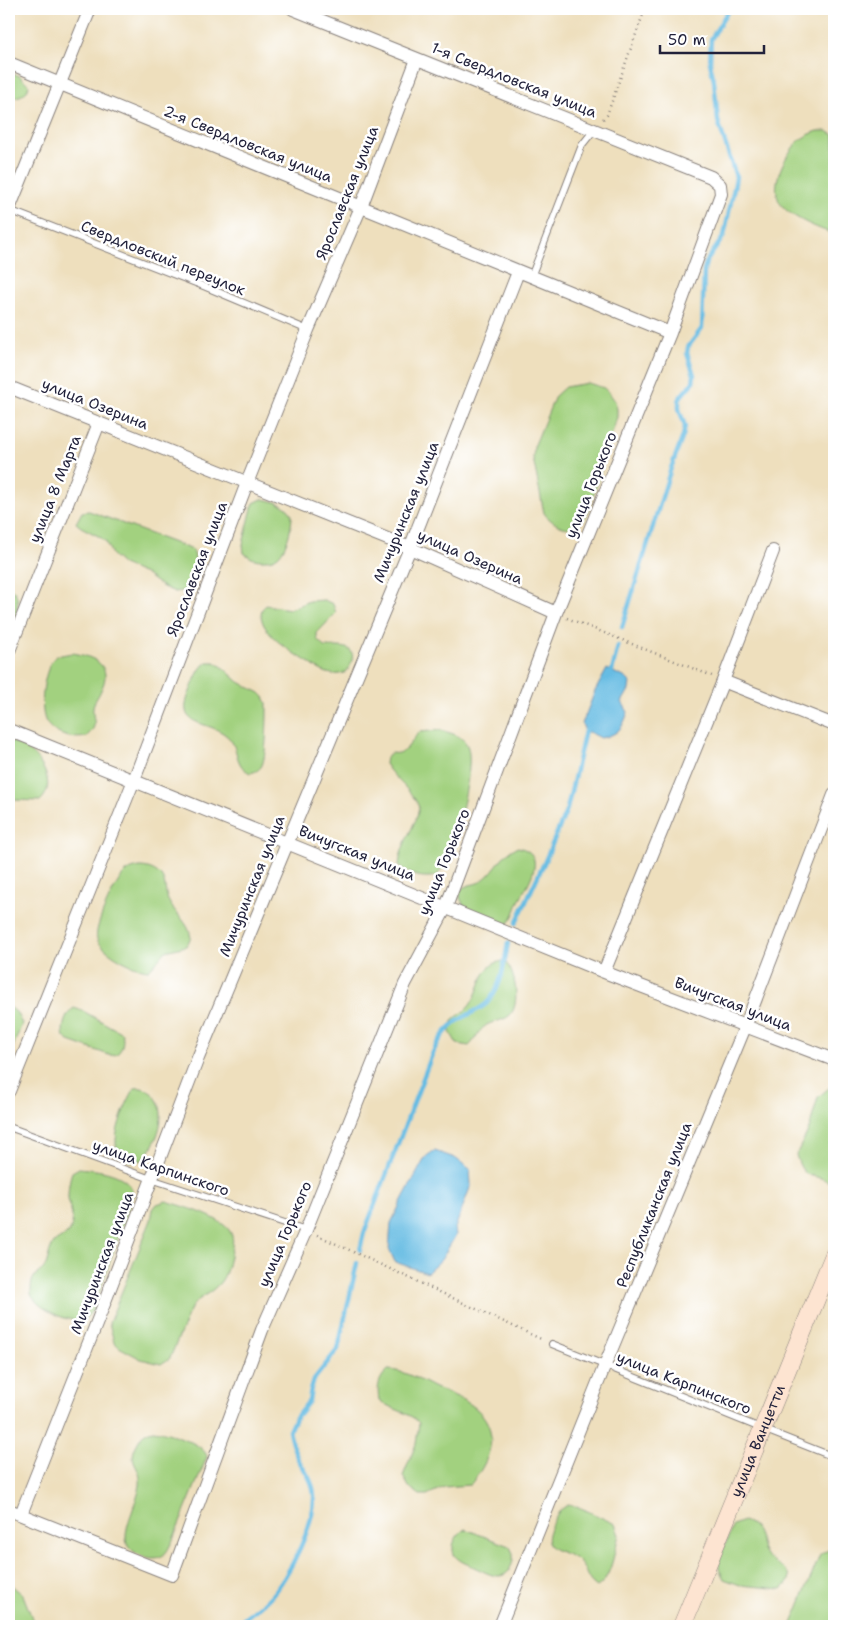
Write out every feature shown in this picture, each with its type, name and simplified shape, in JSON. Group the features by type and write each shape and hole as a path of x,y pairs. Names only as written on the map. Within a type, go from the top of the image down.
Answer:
{"street":[{"path":"9,210 90,9"},
{"name":"1-я Свердловская улица","path":"293,9 711,178 720,185"},
{"name":"Ярославская улица","path":"9,1091 134,780 247,483 308,330 361,207 417,59"},
{"name":"2-я Свердловская улица","path":"9,63 670,333"},
{"name":"улица Горького","path":"15,1512 172,1575 250,1358 306,1230 405,984 446,907 556,613 670,333 721,194 720,185"},
{"name":"Мичуринская улица","path":"15,1512 99,1317 198,1058 410,548 518,272"},
{"name":"улица Озерина","path":"9,387 410,548 556,613"},
{"name":"улица 8 Марта","path":"9,651 99,423"},
{"path":"604,972 723,681 773,551"},
{"path":"723,681 834,725"},
{"name":"Вичугская улица","path":"9,730 604,972 834,1060"},
{"name":"Республиканская улица","path":"500,1626 605,1365 745,1027 834,795"},
{"name":"улица Ванцетти","path":"682,1626 834,1255"}],"lane":[{"path":"531,277 582,145 594,130"},
{"name":"Свердловский переулок","path":"9,210 206,287 308,330"},
{"name":"улица Карпинского","path":"9,1126 152,1179 306,1230"},
{"name":"улица Карпинского","path":"552,1344 834,1457"}],"path":[{"path":"594,130 607,115 645,9"},
{"path":"556,613 723,681"},
{"path":"306,1230 552,1344"}],"green space":[{"path":"9,72 20,76 29,85 24,94 9,98"},
{"path":"818,131 827,131 834,135 834,234 797,218 784,208 777,195 778,178 789,153 800,140"},
{"path":"588,383 604,388 610,394 615,401 617,417 589,510 583,521 578,525 568,528 552,521 544,513 533,458 534,447 555,396 565,387"},
{"path":"262,499 275,502 287,508 292,515 290,531 284,548 278,556 268,560 257,560 248,556 244,553 243,544 254,503"},
{"path":"89,511 193,550 195,570 188,588 175,592 163,587 145,574 123,565 112,555 106,542 76,523 82,512"},
{"path":"9,587 14,591 18,601 16,613 9,630"},
{"path":"324,600 333,604 336,613 317,633 317,639 324,647 343,648 351,651 351,664 344,673 325,672 293,653 269,633 261,617 262,609 266,605 290,609 309,601"},
{"path":"72,653 94,659 103,668 105,674 100,692 93,706 93,729 86,737 81,738 57,733 48,725 43,713 44,686 48,668 56,656"},
{"path":"207,662 219,664 239,682 260,693 267,703 263,762 256,771 250,773 241,765 234,746 228,737 220,731 195,721 189,717 186,711 186,702 195,678 201,667"},
{"path":"440,730 455,735 465,742 469,756 469,772 456,832 443,866 437,876 421,877 407,872 399,865 402,850 415,822 419,807 412,795 385,764 386,757 391,753 405,750 420,732"},
{"path":"9,741 27,749 35,756 46,774 48,784 46,793 40,801 15,800 9,802"},
{"path":"518,847 533,856 534,870 508,923 505,926 465,908 460,898 460,890 481,881 489,875 512,849"},
{"path":"140,867 152,869 161,876 167,899 188,927 191,938 186,946 166,951 149,970 136,967 112,955 97,939 101,916 119,880 125,873"},
{"path":"504,961 512,972 516,988 513,1011 506,1018 484,1027 469,1046 457,1044 450,1032 452,1021 470,1005 486,971 496,963"},
{"path":"9,1006 17,1013 22,1024 9,1057"},
{"path":"74,1008 122,1033 123,1041 117,1054 109,1055 69,1041 64,1037 65,1021"},
{"path":"834,1084 834,1193 832,1184 806,1174 799,1164 796,1155 809,1129 818,1097"},
{"path":"135,1088 150,1092 156,1098 161,1114 158,1132 147,1155 139,1161 130,1161 121,1157 117,1150 116,1140 126,1105"},
{"path":"79,1168 103,1171 120,1177 131,1187 133,1195 95,1305 87,1317 77,1320 54,1314 39,1304 31,1294 31,1284 35,1276 46,1265 54,1243 68,1233 71,1228 72,1220 68,1198 69,1185 72,1172"},
{"path":"166,1201 214,1218 229,1230 233,1241 223,1278 216,1287 192,1306 170,1358 161,1364 141,1359 119,1347 114,1342 109,1323 151,1220 153,1209 157,1204"},
{"path":"388,1370 406,1374 458,1397 470,1404 487,1422 491,1443 484,1464 470,1485 444,1487 427,1495 420,1495 409,1487 403,1476 416,1444 419,1423 411,1416 379,1400 379,1384"},
{"path":"153,1430 193,1443 205,1452 207,1457 168,1550 160,1557 150,1558 138,1554 130,1547 127,1543 126,1532 140,1485 139,1473 133,1460 134,1450 142,1436"},
{"path":"568,1505 581,1508 615,1524 619,1535 612,1564 606,1577 597,1587 590,1581 579,1562 555,1550 548,1542 548,1535 556,1516"},
{"path":"743,1521 750,1524 757,1531 766,1555 788,1574 788,1583 782,1589 740,1585 724,1579 719,1569 720,1558 733,1525"},
{"path":"465,1529 509,1546 513,1555 513,1562 506,1574 499,1576 487,1573 455,1556 453,1544 459,1534"},
{"path":"828,1550 834,1550 834,1626 791,1626 820,1555"},
{"path":"9,1583 23,1595 34,1626 9,1626"}],"water":[{"path":"607,669 626,678 630,682 629,690 622,702 628,712 619,730 612,735 601,738 585,731 582,724 595,691"},
{"path":"435,1151 455,1158 470,1169 471,1185 455,1228 456,1235 441,1260 427,1273 395,1262 389,1249 391,1223 425,1158"}],"waterway":[{"path":"622,627 671,468 683,436 685,426 679,409 679,401 693,382 694,375 687,353 688,347 702,328 704,270 706,262 724,236 735,183 736,177 718,121 714,81 710,63 711,39 729,9"},
{"path":"826,9 834,12"},
{"path":"612,671 618,646"},
{"path":"516,923 567,809 585,731"},
{"path":"360,1250 364,1233 433,1052 451,1027 460,1019 484,1006 496,991 502,975 508,943"},
{"path":"236,1626 264,1603 276,1590 293,1563 307,1530 312,1514 313,1488 297,1457 289,1431 294,1420 309,1401 315,1378 338,1349 357,1263"}]}
